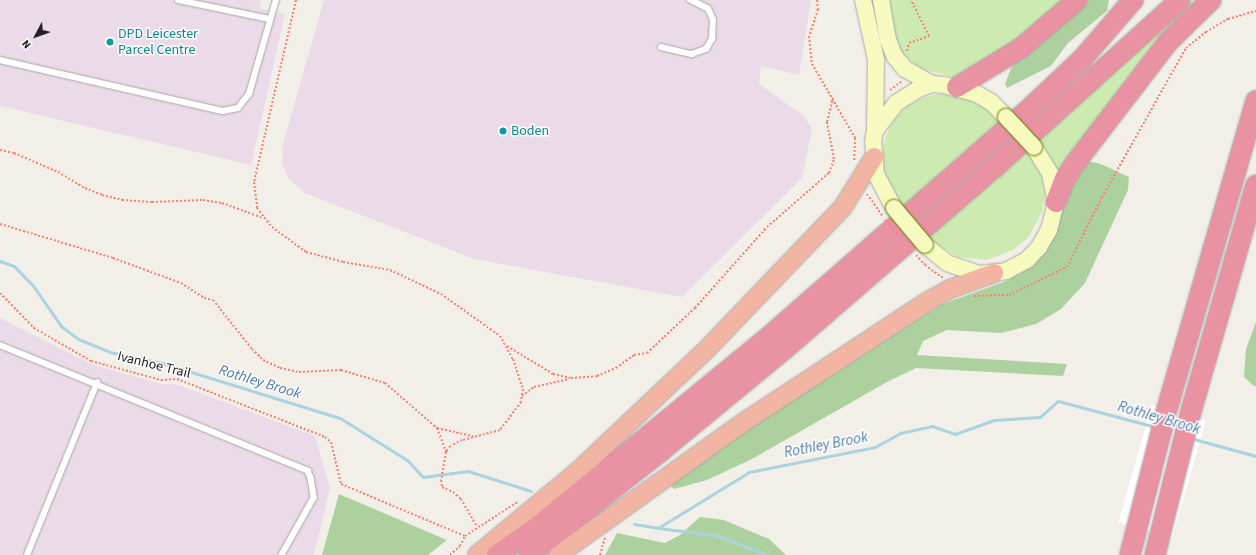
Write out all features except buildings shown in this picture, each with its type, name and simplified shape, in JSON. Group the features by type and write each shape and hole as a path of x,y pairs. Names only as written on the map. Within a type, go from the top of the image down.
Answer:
{"highway":[{"path":"956,87 1021,48 1077,0"},
{"path":"497,555 536,528 772,334 1030,108 1083,58 1133,0"},
{"path":"529,555 661,451 786,348 993,169 1180,0"},
{"path":"1056,202 1065,179 1076,162 1168,42 1211,0"},
{"path":"1130,555 1167,409 1256,101"},
{"path":"477,555 577,472 707,349 843,207 874,157"},
{"path":"1154,555 1190,415 1256,185"},
{"path":"558,555 744,422 950,289 994,273"}],"main road":[{"path":"863,0 876,59 874,157 881,188 894,208 925,245 936,256 954,267 979,274 994,273 1016,268 1034,254 1049,230 1056,202 1047,165 1034,147 1006,117 984,98 956,87 932,84 905,69 895,57 888,40 881,0"},
{"path":"875,131 896,103 911,93 932,84"}],"lane":[{"path":"178,0 270,19"},
{"path":"0,60 223,111 238,108 249,94 276,0"},
{"path":"661,47 692,54 706,49 712,39 713,20 708,9 690,0"},
{"path":"0,345 97,383 308,471 311,478 314,498 282,555"},
{"path":"27,555 97,383"}],"path":[{"path":"263,218 256,202 254,182 296,0"},
{"path":"817,0 818,9 809,36 812,64 855,138"},
{"path":"973,296 1009,296 1067,267 1102,197 1186,48 1206,32 1228,19 1256,11"},
{"path":"522,396 534,387 571,378 597,376 616,368 634,355 647,353 695,308 767,227 829,173 834,159 827,122 833,98"},
{"path":"0,150 14,153 58,172 102,196 144,202 203,200 222,203 263,218 287,239 306,252 344,262 390,270 441,294 488,325 500,336 513,359 523,389 522,396 514,413 500,430 455,442 446,452"},
{"path":"0,224 113,258 181,283 204,298 213,300 263,360 280,368 299,372 341,370 385,383 437,428 446,452 442,488 453,492 461,499 477,527"},
{"path":"925,265 948,280 950,289"},
{"name":"Ivanhoe Trail","path":"0,293 34,328 91,361 161,380 177,379 325,437 331,442 341,484 465,536"},
{"path":"506,345 553,374 571,378"},
{"path":"437,428 476,436"},
{"path":"450,555 460,546 465,536 477,527 513,504 525,501"},
{"path":"600,555 606,541 604,535"}],"shaded area":[{"path":"0,0 261,0 260,8 285,14 251,165 0,106"},
{"path":"324,0 811,0 799,75 761,66 759,84 804,116 812,129 802,178 682,297 474,259 305,193 288,178 282,164 283,144"},
{"path":"0,318 91,364 161,384 176,384 315,436 330,488 314,555 0,555"}],"green space":[{"path":"886,0 1066,0 1028,33 958,78 921,69 902,53 895,41"},
{"path":"1088,0 1109,0 1107,11 1068,43 1051,66 1007,88 1005,84 1012,66"},
{"path":"1191,0 1201,0 1135,71 1058,172 1039,137"},
{"path":"944,93 982,104 1002,122 949,164 904,208 893,195 884,177 881,158 885,138 894,120 907,106 925,97"},
{"path":"1026,149 1041,174 1045,193 1042,212 1028,238 1013,250 987,260 958,257 934,242 928,235"},
{"path":"1087,161 1101,164 1129,177 1128,190 1085,283 1061,309 1036,324 1001,333 947,330 923,341 917,355 1067,364 1063,376 916,368 887,382 752,459 707,480 674,489 667,482 940,305 1006,281 1030,268 1052,241 1067,195"},
{"path":"1256,322 1256,386 1254,386 1244,377 1246,349"},
{"path":"339,494 447,540 428,555 322,555"},
{"path":"700,517 724,520 769,539 786,555 605,555 617,533 665,543 680,535"}],"pier":[{"path":"1152,405 1206,420 1172,538 1118,522"}],"waterway":[{"name":"Rothley Brook","path":"0,261 14,266 34,287 61,326 78,339 110,352 162,363 340,418 407,460 423,477 468,471 531,491"},
{"name":"Rothley Brook","path":"634,524 658,528 749,472 875,447 900,433 932,426 955,434 994,420 1040,417 1058,401 1156,427"},
{"name":"Rothley Brook","path":"1190,438 1256,456"},
{"name":"Rothley Brook","path":"658,528 715,535 768,555"}],"place":[{"name":"DPD Leicester Parcel Centre","path":"110,42"},
{"name":"Boden","path":"503,131"}]}
